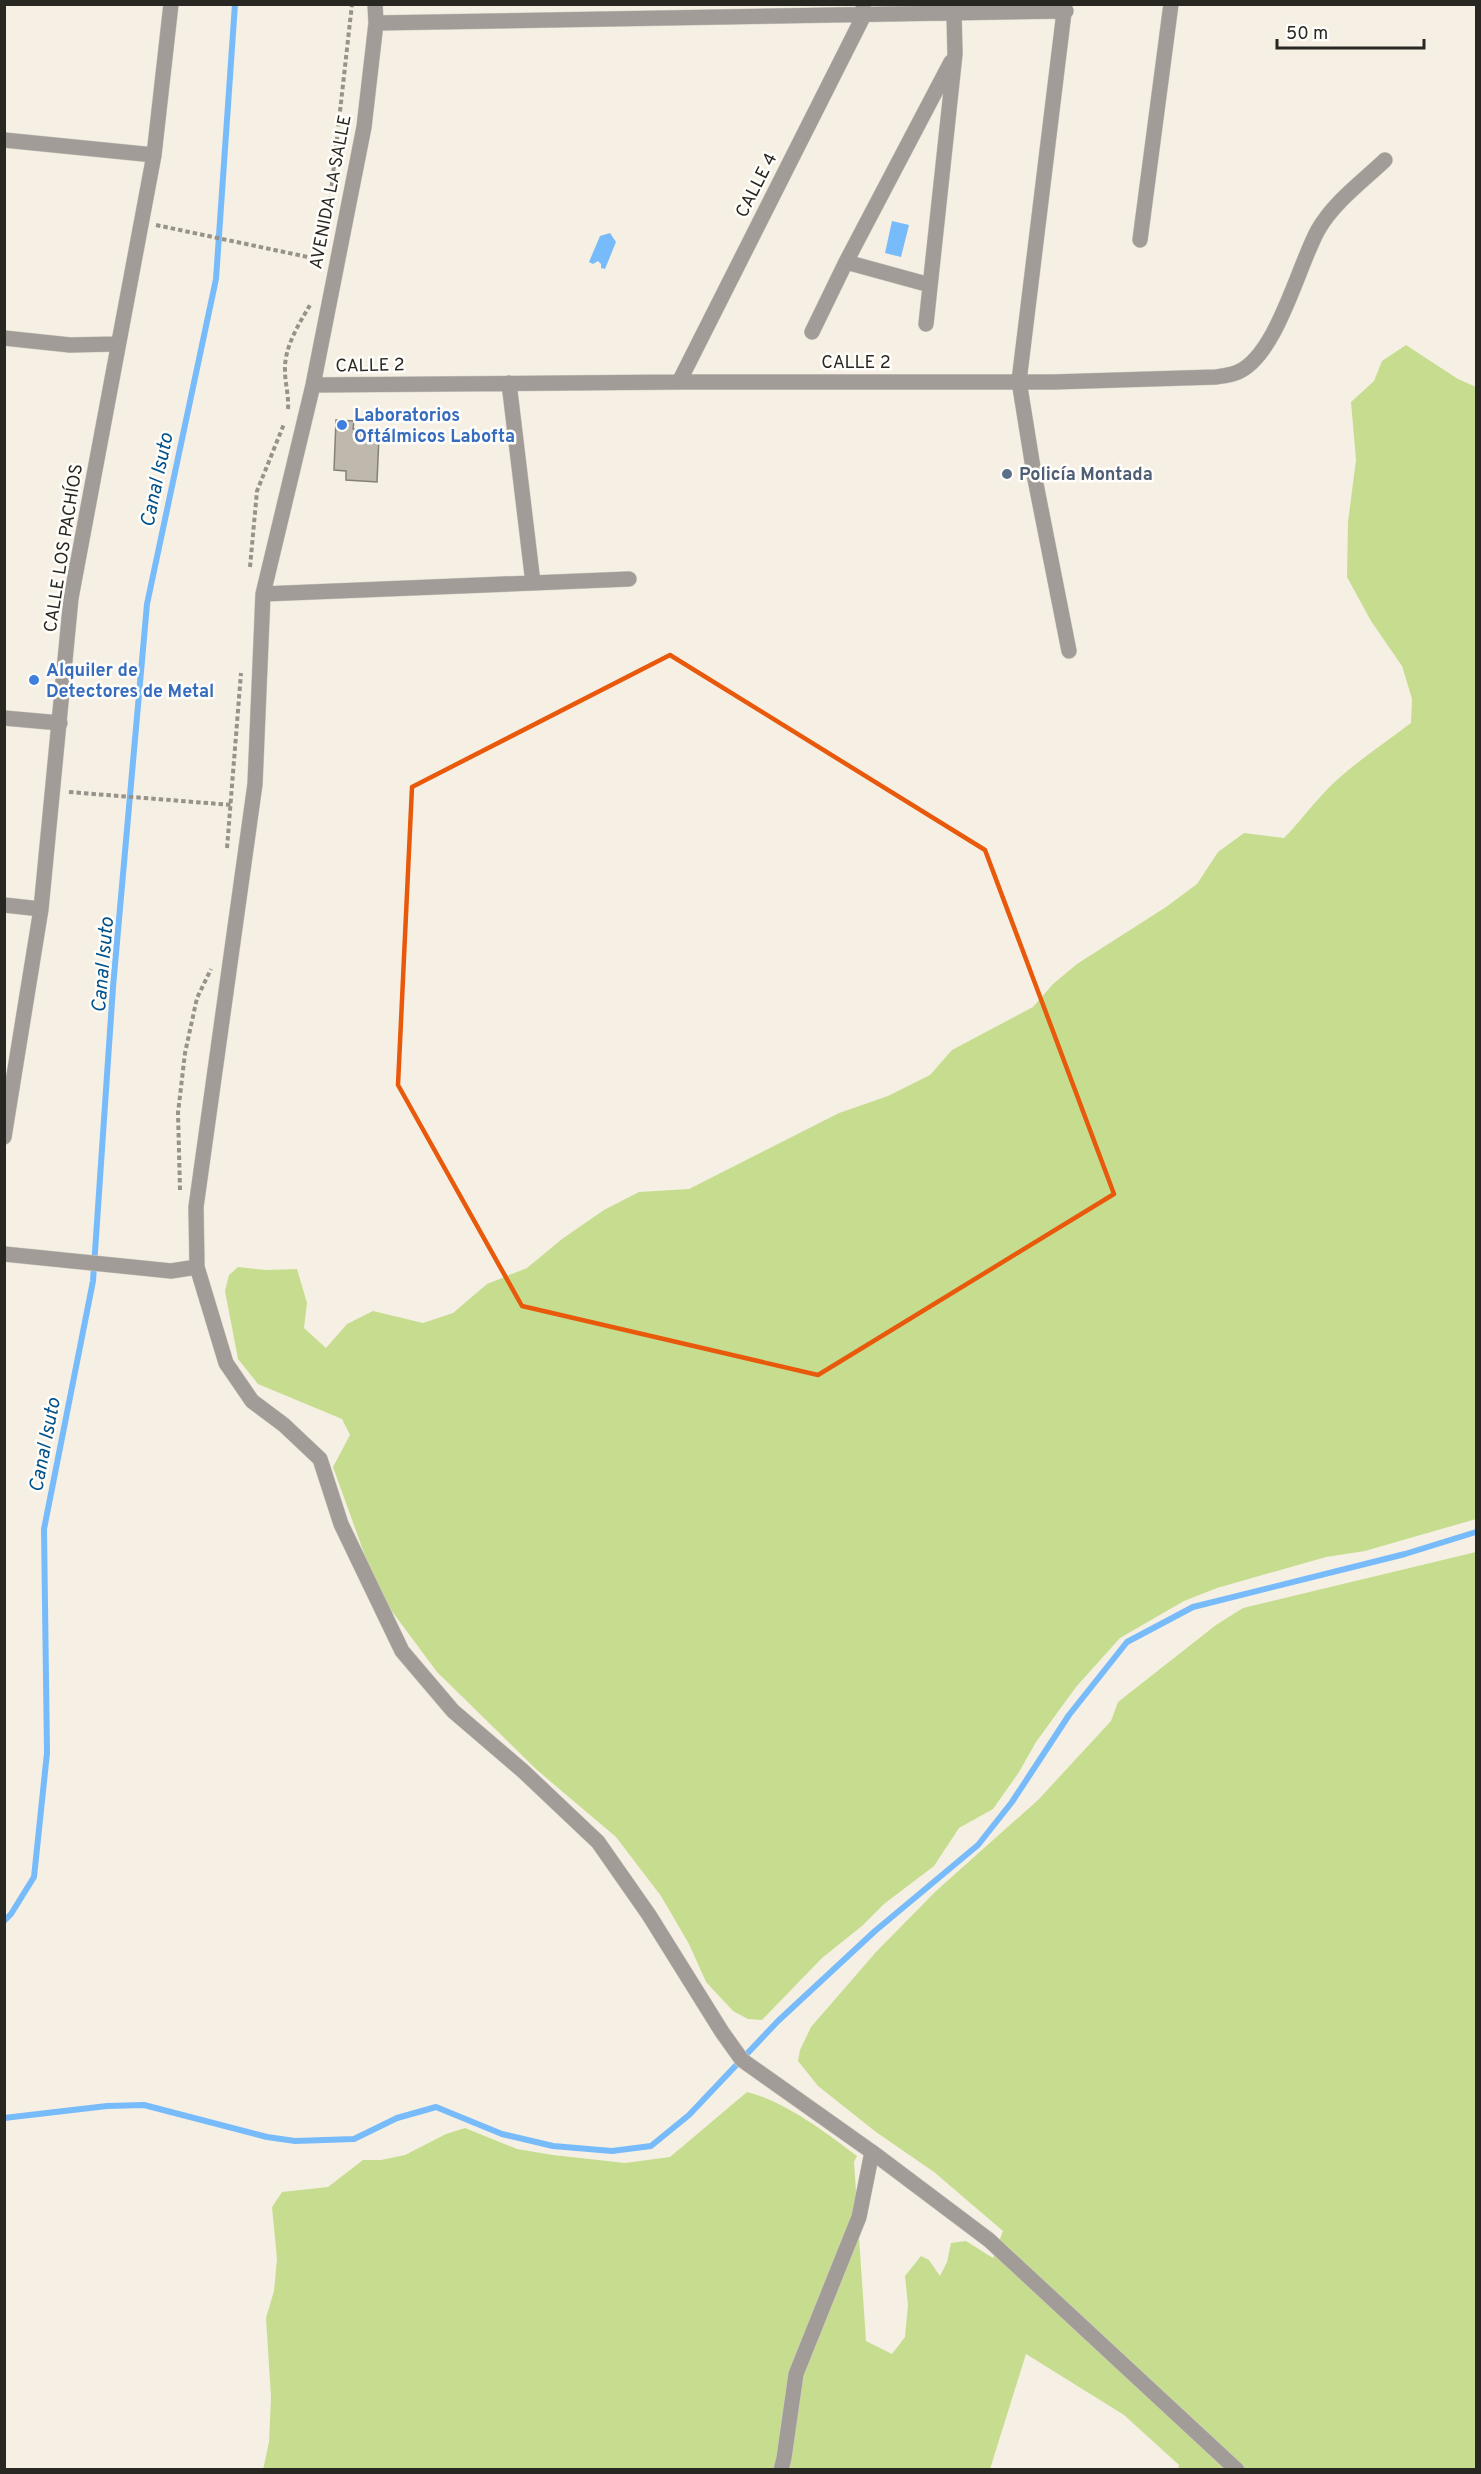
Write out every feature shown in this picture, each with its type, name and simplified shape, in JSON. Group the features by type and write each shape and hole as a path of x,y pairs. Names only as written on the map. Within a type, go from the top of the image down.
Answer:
{"street":[{"name":"CALLE LOS PACHÍOS","path":"4,1137 41,909 71,598 154,155 171,4"},
{"name":"AVENIDA LA SALLE","path":"375,4 376,23 364,127 314,385 263,594 255,784 196,1207 197,1267 226,1363 252,1401 284,1425 320,1459 341,1524 402,1651 453,1711 523,1771 598,1842 650,1915 722,2032 742,2060 872,2152 989,2240 1237,2469"},
{"path":"1140,240 1171,4"},
{"path":"376,23 864,10 954,13 1066,8 1019,381 1034,474 1069,651"},
{"name":"CALLE 4","path":"679,382 864,10"},
{"path":"926,324 955,54 954,13"},
{"path":"812,332 955,54"},
{"path":"4,140 154,155"},
{"name":"CALLE 2","path":"314,385 1019,381 1216,377 1239,372 1254,360 1266,345 1281,316 1309,249 1332,209 1385,160"},
{"path":"846,262 930,285"},
{"path":"4,338 70,345 117,344"},
{"path":"509,383 533,583"},
{"path":"263,594 629,579"},
{"path":"4,718 60,723"},
{"path":"4,906 41,909"},
{"path":"4,1254 171,1272 197,1267"},
{"path":"780,2469 784,2458 796,2374 859,2217 872,2152"}],"path":[{"path":"165,227 337,263"},
{"path":"53,791 206,802 252,808"}],"highlighted area":[{"path":"670,655 985,850 1114,1194 818,1375 522,1306 398,1085 412,787"}],"green space":[{"path":"1406,345 1458,379 1476,387 1476,1519 1365,1551 1326,1557 1217,1588 1184,1601 1120,1638 1076,1687 1036,1742 1019,1772 993,1809 959,1828 934,1866 884,1904 862,1926 822,1958 762,2020 748,2019 733,2011 706,1982 689,1944 661,1896 616,1837 537,1770 437,1672 391,1610 373,1578 333,1467 350,1435 342,1419 258,1384 238,1359 225,1291 229,1275 238,1267 266,1270 297,1269 307,1303 304,1328 326,1348 347,1324 373,1311 423,1323 453,1313 487,1284 527,1268 562,1239 604,1210 639,1192 689,1189 839,1113 888,1096 930,1075 952,1050 1033,1007 1053,984 1077,964 1166,907 1197,884 1218,852 1244,833 1284,838 1341,776 1411,723 1412,699 1402,666 1371,621 1347,577 1348,522 1356,460 1351,402 1374,381 1382,361"},
{"path":"1476,1552 1476,2469 1178,2469 1179,2465 1124,2415 1026,2354 990,2469 263,2470 269,2442 271,2397 266,2318 274,2291 277,2259 272,2207 282,2192 328,2187 363,2160 381,2160 405,2155 446,2134 465,2128 517,2149 625,2163 670,2157 747,2092 791,2110 857,2156 854,2162 866,2341 892,2354 905,2337 908,2305 905,2276 921,2256 929,2260 940,2276 947,2262 951,2243 966,2241 993,2258 1003,2231 934,2172 876,2132 818,2086 798,2061 800,2050 811,2027 876,1952 936,1891 1038,1800 1111,1721 1118,1702 1216,1625 1243,1608"}],"water":[{"path":"892,221 909,225 901,257 885,253"},
{"path":"610,233 616,242 605,269 601,268 598,261 593,264 589,262 600,236"}],"building":[{"path":"336,420 354,421 353,429 371,430 371,436 379,436 377,482 346,480 346,471 334,470"}],"waterway":[{"name":"Canal Isuto","path":"4,1921 11,1914 34,1877 47,1753 44,1529 93,1281 113,987 147,604 216,279 235,4"},
{"path":"4,2118 107,2106 144,2105 267,2137 295,2141 354,2139 397,2118 436,2107 502,2134 553,2146 612,2151 651,2146 689,2115 778,2021 875,1931 978,1845 1012,1802 1069,1715 1127,1642 1193,1607 1405,1554 1476,1532"}],"place":[{"name":"Laboratorios Oftálmicos Labofta","path":"342,425"},
{"name":"Policía Montada","path":"1007,474"},
{"name":"Alquiler de Detectores de Metal","path":"34,680"}]}
